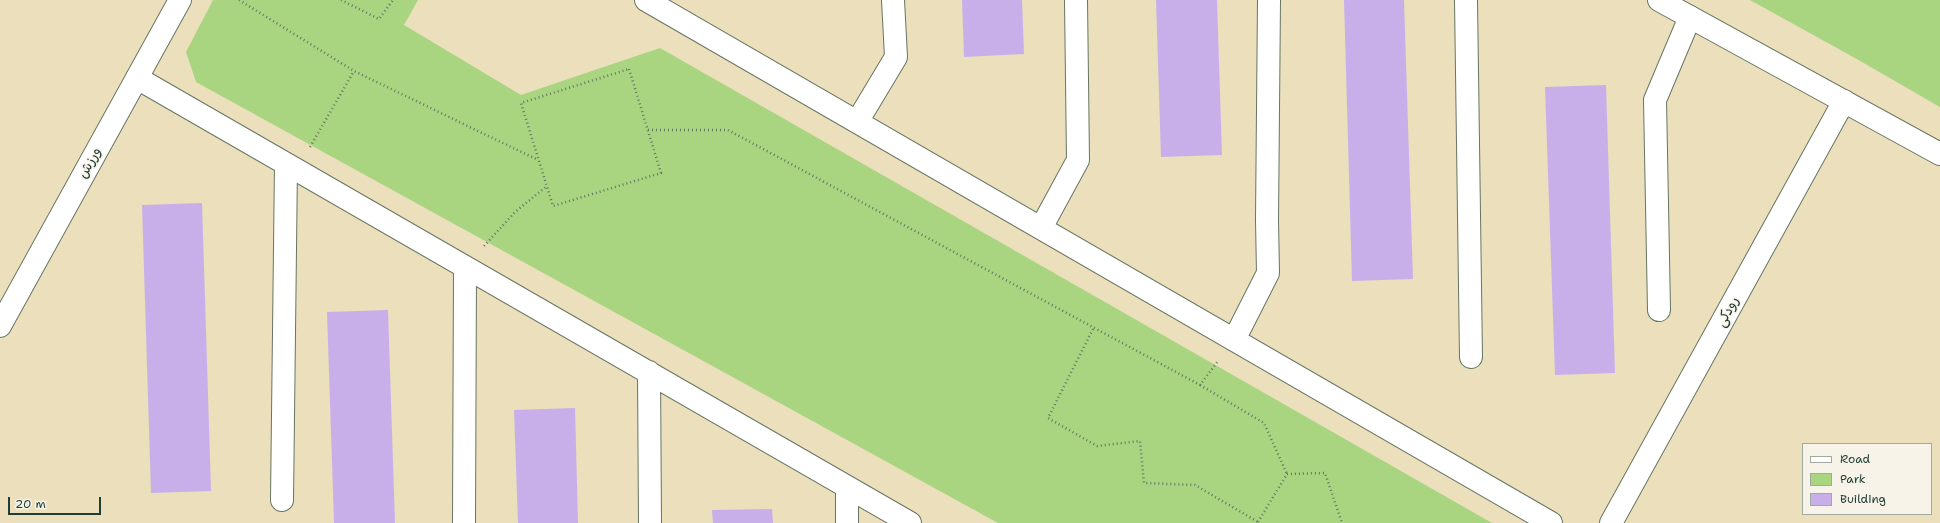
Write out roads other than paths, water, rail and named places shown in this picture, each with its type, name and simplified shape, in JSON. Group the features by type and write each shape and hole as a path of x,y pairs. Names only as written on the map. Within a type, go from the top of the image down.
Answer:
{"street":[{"name":"ورزش","path":"0,326 7,302 137,78 180,0"},
{"path":"646,0 680,8 857,122 1551,523"},
{"path":"857,122 896,57 893,0"},
{"path":"1041,228 1078,160 1076,0"},
{"path":"1234,340 1268,273 1267,212 1269,0"},
{"path":"1466,0 1471,357"},
{"path":"1659,0 1940,154"},
{"path":"1659,310 1655,100 1690,17"},
{"path":"137,78 910,523"},
{"name":"رودکی","path":"1611,523 1844,102"},
{"path":"282,500 291,167"},
{"path":"464,523 465,267"},
{"path":"649,372 650,523"},
{"path":"847,487 847,523"}]}
